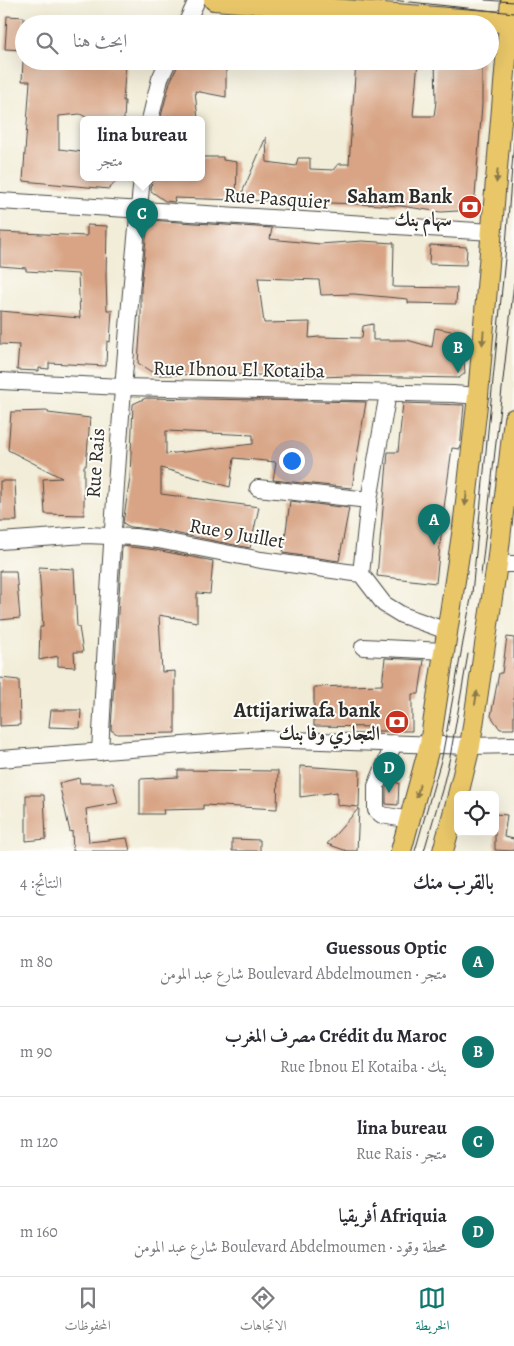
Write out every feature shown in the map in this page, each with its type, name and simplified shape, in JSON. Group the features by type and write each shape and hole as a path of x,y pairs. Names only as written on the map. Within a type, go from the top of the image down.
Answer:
{"main road":[{"path":"214,0 408,15"},
{"path":"401,851 430,744 463,528 478,396 512,23 511,0"},
{"path":"499,22 512,23"},
{"path":"459,791 506,564 514,419"},
{"path":"443,851 454,811"}],"street":[{"path":"190,15 197,0"},
{"path":"151,116 164,70"},
{"name":"Rue Rais","path":"100,752 111,536 122,387 142,181"},
{"name":"Rue Pasquier","path":"0,202 492,232"},
{"name":"Rue Ibnou El Kotaiba","path":"0,381 122,387 478,396"},
{"path":"388,393 370,500 361,574 384,604 402,615 447,631"},
{"path":"258,488 370,500"},
{"name":"Rue 9 Juillet","path":"0,541 85,535 158,540 261,560 361,574"},
{"path":"363,647 444,651"},
{"path":"0,759 261,739 470,746 514,745"},
{"path":"394,743 376,786 376,810 382,815 410,820"}],"building":[{"path":"7,16 15,16 15,50 5,49"},
{"path":"23,70 125,70 123,101 125,101 124,116 84,116 80,114 59,116 59,149 80,152 80,181 116,181 109,189 23,181 30,81 22,81"},
{"path":"176,70 226,70 226,97 195,91 198,116 161,116 170,82"},
{"path":"355,70 417,70 413,116 434,116 436,102 435,70 482,70 482,104 474,210 441,212 401,206 239,200 266,137 267,162 296,166 298,158 310,158 310,169 333,170 338,164 349,164"},
{"path":"205,157 223,157 223,160 237,162 236,200 174,198 175,202 165,201 151,191 152,181 205,181"},
{"path":"148,220 272,228 270,239 320,244 362,241 394,243 393,287 457,288 456,304 408,303 408,299 354,294 321,295 319,280 258,278 264,323 310,322 309,338 362,338 363,326 373,324 373,340 407,340 432,347 435,328 462,333 465,373 459,378 221,374 156,375 138,363 141,288"},
{"path":"87,225 107,226 107,310 112,310 110,342 107,341 106,366 49,363 49,369 39,368 39,371 17,370 19,345 0,344 0,311 80,318 78,274 26,271 26,268 0,266 0,232 87,236"},
{"path":"430,245 467,247 466,265 429,264"},
{"path":"146,398 366,402 352,488 273,480 276,462 234,458 230,487 161,468 161,494 259,507 250,548 159,530 130,527 123,523 130,478 133,404","holes":["166,431 253,435 253,444 166,454"]},
{"path":"403,403 464,405 460,449 452,448 436,583 377,576 388,452 398,452"},
{"path":"48,411 48,413 90,418 86,466 84,466 84,515 45,514 43,479 62,478 8,450 11,412"},
{"path":"0,481 15,481 17,521 0,521"},
{"path":"290,501 349,508 339,561 283,553"},
{"path":"122,546 156,550 213,561 210,594 197,593 197,622 159,615 162,672 175,671 175,733 117,734 111,730"},
{"path":"39,567 74,569 77,627 79,627 83,652 74,652 75,667 58,666 58,656 39,660 40,627 43,627"},
{"path":"0,571 16,571 20,618 0,620"},
{"path":"507,637 514,638 514,729 500,729 491,716 499,673 502,673"},
{"path":"385,658 424,660 419,694 412,694 412,731 374,731 374,727 314,726 314,687 382,685"},
{"path":"0,678 19,680 20,725 0,726"},
{"path":"51,710 81,710 80,728 49,727"},
{"path":"300,766 360,770 359,807 337,805 337,792 300,797"},
{"path":"178,770 278,771 277,809 203,805 203,809 163,810 164,814 140,814 140,779 178,777"},
{"path":"79,778 80,783 113,783 118,803 86,809 89,842 127,838 130,851 73,851 72,831 70,832 59,783"},
{"path":"388,782 399,783 398,805 386,804"},
{"path":"26,795 44,795 46,839 26,841"},
{"path":"359,808 357,851 347,851 327,844"},
{"path":"499,814 507,815 504,837 514,839 514,851 495,850 495,836 499,836"},
{"path":"232,839 260,840 260,851 232,851"}],"tram line":[{"path":"391,0 514,13"},
{"path":"485,0 514,2"},
{"path":"415,851 442,757 472,593 505,258 514,141"},
{"path":"481,575 514,283"},
{"path":"424,851 450,757 468,654"}],"place":[{"name":"Saham Bank سهام بنك","path":"470,207"},
{"name":"lina bureau","path":"142,239"},
{"name":"Crédit du Maroc مصرف المغرب","path":"458,373"},
{"name":"Guessous Optic","path":"434,545"},
{"name":"Attijariwafa bank التجاري وفا بنك","path":"397,722"},
{"name":"Afriquia أفريقيا","path":"389,793"}]}
